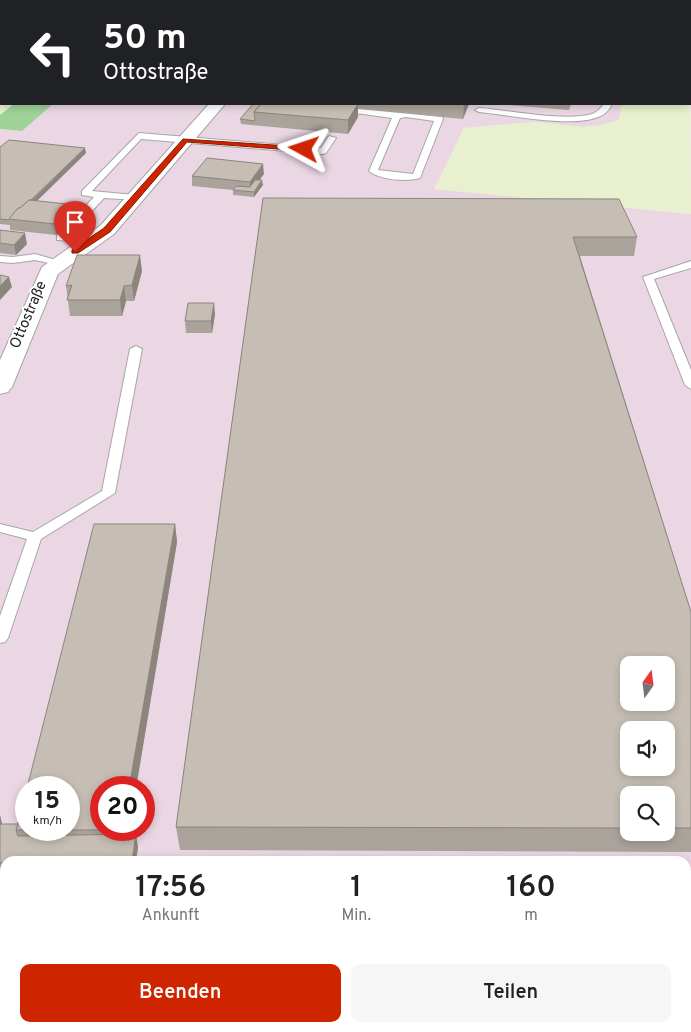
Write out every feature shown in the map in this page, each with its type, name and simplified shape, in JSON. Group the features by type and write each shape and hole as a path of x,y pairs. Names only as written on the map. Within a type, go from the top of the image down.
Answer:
{"street":[{"name":"Ottostraße","path":"0,387 49,271 58,262 93,241 107,230 216,105"}],"lane":[{"path":"335,105 334,108 397,116 424,116 438,120 417,176 414,177 384,175 373,171 397,116"},
{"path":"479,110 577,118 595,116 608,105"},
{"path":"135,198 85,194 140,136 323,150 332,138"},
{"path":"93,241 61,238 101,195"},
{"path":"0,259 13,260 35,257 58,262"},
{"path":"691,264 679,270 648,277 691,385"},
{"path":"0,638 35,537 108,493 136,349"},
{"path":"0,528 35,537"}],"shaded area":[{"path":"52,105 622,105 619,120 603,125 583,127 535,122 464,128 435,189 691,214 691,856 0,856 0,129 22,131"}],"green space":[{"path":"0,105 13,105 0,115"},
{"path":"13,105 52,105 22,131 0,129 0,115"},
{"path":"622,105 690,105 691,214 434,189 464,128 535,122 583,127 603,125 619,120"}],"building":[{"path":"252,105 260,105 254,112 255,121 240,119"},
{"path":"260,105 357,105 348,120 254,112"},
{"path":"9,140 85,148 31,200 18,208 9,220 0,219 0,147"},
{"path":"207,158 263,164 250,182 192,176"},
{"path":"255,180 262,180 254,192 233,190 236,186 250,187"},
{"path":"263,198 619,199 637,237 573,237 691,612 691,828 675,828 675,786 620,786 620,828 176,827"},
{"path":"29,200 77,205 55,224 9,219 18,208"},
{"path":"0,230 25,233 14,245 0,243"},
{"path":"77,255 140,255 132,285 124,286 120,300 67,300 72,285 66,286"},
{"path":"0,275 9,277 0,286"},
{"path":"188,303 214,303 211,321 185,321"},
{"path":"94,524 175,524 131,776 90,776 90,830 80,830 80,776 30,776"},
{"path":"0,824 15,824 15,841 80,841 80,835 90,835 90,841 135,841 133,856 0,856"}],"route":[{"path":"75,252 107,230 186,140 304,149"}]}
